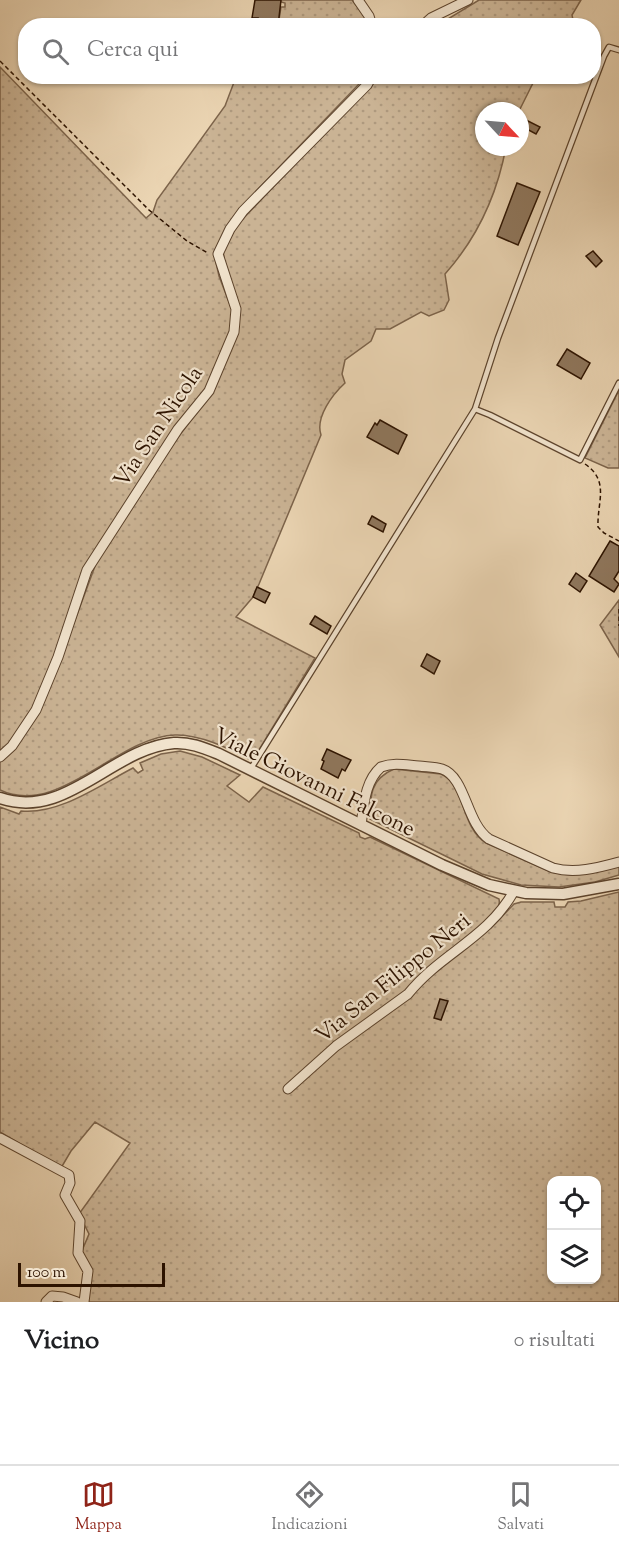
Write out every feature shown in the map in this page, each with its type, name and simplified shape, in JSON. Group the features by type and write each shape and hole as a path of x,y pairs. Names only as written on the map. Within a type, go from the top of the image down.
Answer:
{"street":[{"path":"358,0 370,18"},
{"path":"431,18 468,0"},
{"path":"218,254 230,230 243,212 368,84"},
{"name":"Via San Nicola","path":"0,757 12,746 36,710 58,657 87,570 178,429 209,391 234,332 236,309 218,254"},
{"name":"Viale Giovanni Falcone","path":"0,798 21,803 53,799 154,747 176,743 206,748 474,880 526,893 563,894 619,884"},
{"path":"361,825 364,798 371,779 381,767 400,764 442,769 449,773 457,783 474,824 489,839 564,871 619,862"},
{"name":"Via San Filippo Neri","path":"288,1089 336,1046 408,994 426,975 475,938 504,908 514,891"},
{"path":"0,1138 69,1175 70,1183 65,1195 80,1221 78,1253 88,1271 84,1302"},
{"path":"46,1302 52,1296 77,1302"}],"lane":[{"path":"601,64 609,47 619,50"},
{"path":"250,770 475,409 498,338 593,84"},
{"path":"475,409 580,460 619,383"}],"path":[{"path":"0,61 18,79"},
{"path":"23,84 149,210 187,241 207,253 218,254"},
{"path":"580,460 599,478 601,487 597,527 619,541"},
{"path":"619,609 619,626"}],"shaded area":[{"path":"281,0 352,0 365,18 279,18 281,7 285,7 285,3"},
{"path":"479,0 581,0 572,15 573,18 449,18"},
{"path":"0,67 146,218 153,212 157,200 225,106 233,84 359,84 241,207 215,258 232,310 231,334 207,388 85,569 56,655 34,708 11,743 0,752"},
{"path":"371,84 532,84 524,102 475,102 475,156 504,156 484,215 467,245 445,274 449,300 444,310 429,316 421,312 390,329 376,329 371,341 345,360 342,374 345,383 335,393 323,414 321,435 253,597 236,617 315,658 254,758 249,759 203,739 175,735 153,739 131,748 88,774 44,794 22,796 0,790 0,761 16,747 61,658 98,558 176,440 212,392 239,327 223,250 237,225"},
{"path":"619,390 619,468 608,468 585,458"},
{"path":"619,600 619,657 600,625"},
{"path":"180,751 202,757 240,775 227,786 249,802 263,787 359,833 360,837 365,839 370,837 499,899 498,909 485,921 491,928 514,904 521,902 554,902 555,907 565,907 568,902 619,892 619,1302 88,1302 91,1271 81,1253 89,1234 79,1214 130,1143 95,1122 71,1151 61,1168 0,1132 0,807 19,814 21,811 35,811 64,804 133,768 138,773 143,770 140,763 161,754"},
{"path":"394,769 441,774 449,779 455,787 472,827 486,843 551,872 572,875 619,865 619,875 595,882 559,887 521,885 482,874 370,819 373,789 380,778"}],"building":[{"path":"255,0 281,0 279,18 252,18"},
{"path":"529,122 540,127 536,134 529,130"},
{"path":"517,183 540,192 518,245 497,236"},
{"path":"593,251 602,261 596,267 586,256"},
{"path":"567,349 590,363 581,379 557,365"},
{"path":"380,420 407,435 398,454 367,437 375,423 377,425"},
{"path":"372,516 386,524 383,532 368,524"},
{"path":"610,541 619,546 619,571 614,579 619,584 614,592 589,576"},
{"path":"576,573 587,581 580,592 569,584"},
{"path":"257,587 270,593 265,603 253,597"},
{"path":"315,616 331,626 327,634 310,624"},
{"path":"427,654 440,661 434,674 421,666"},
{"path":"327,749 351,760 345,771 342,769 338,778 321,769"},
{"path":"440,999 448,1001 441,1020 434,1018"}]}
